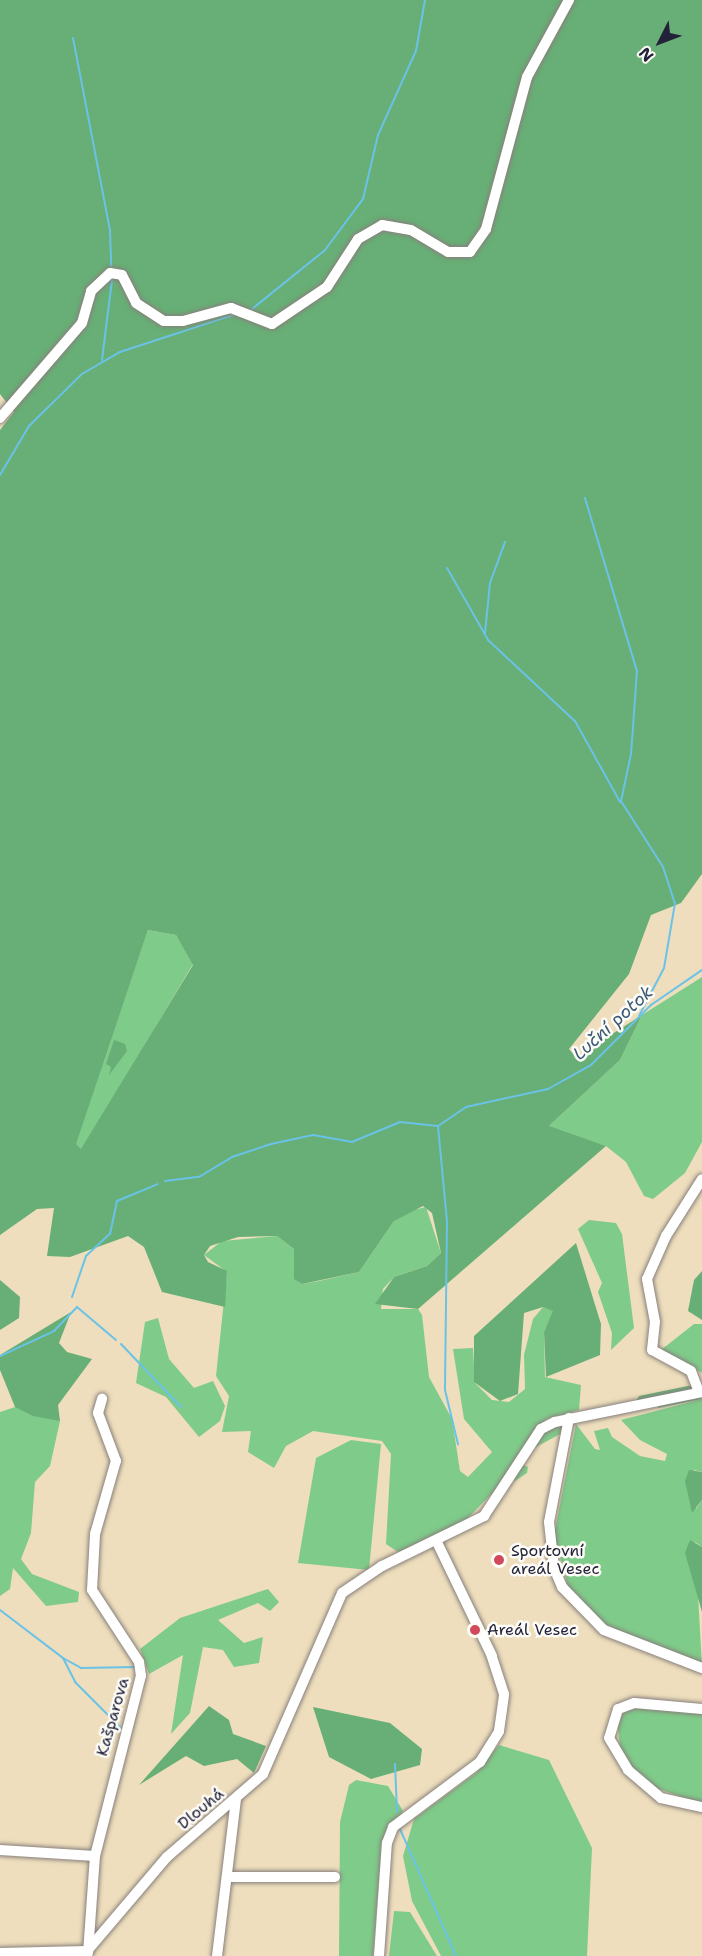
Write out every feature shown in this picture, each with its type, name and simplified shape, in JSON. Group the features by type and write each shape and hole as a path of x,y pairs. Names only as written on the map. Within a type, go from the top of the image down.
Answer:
{"street":[{"path":"0,418 82,323 91,291 110,273 122,275 136,303 164,321 183,321 231,308 272,324 327,287 358,239 382,225 411,230 448,252 470,252 486,230 527,77 569,0"},
{"path":"379,1956 387,1843 393,1827 480,1762 499,1731 504,1694 492,1656 437,1542 484,1516 541,1430 569,1418 700,1392 691,1371 661,1360 652,1350 655,1322 647,1279 666,1236 702,1179"},
{"name":"Kašparova","path":"88,1953 95,1856 141,1676 139,1662 92,1590 94,1534 116,1461 98,1413 102,1399"},
{"path":"569,1418 549,1522 554,1568 562,1587 604,1629 702,1668"},
{"name":"Dlouhá","path":"88,1953 167,1857 263,1774 277,1748 342,1593 382,1566 437,1542"},
{"path":"702,1709 634,1703 618,1709 609,1738 627,1770 661,1798 702,1807"},
{"path":"217,1956 236,1799"},
{"path":"0,1850 95,1856"},
{"path":"227,1877 335,1877"},
{"path":"0,1953 88,1953"}],"green space":[{"path":"0,0 702,0 702,874 681,903 651,915 629,974 569,1049 576,1057 642,1015 620,1060 549,1126 606,1146 418,1309 375,1304 394,1277 427,1266 441,1253 432,1213 423,1206 394,1221 359,1272 302,1284 294,1279 294,1249 277,1236 238,1237 210,1246 204,1255 208,1262 227,1271 225,1307 162,1292 144,1247 128,1236 70,1257 47,1256 54,1208 37,1209 0,1235 0,430 14,412 0,394","holes":["148,930 176,935 193,965 81,1149 76,1144"]},
{"path":"148,930 176,935 193,964 82,1150 75,1144"},
{"path":"702,977 702,1142 685,1173 653,1199 644,1196 626,1162 606,1146 548,1127 620,1060 642,1015"},
{"path":"114,1040 125,1044 127,1051 109,1075 111,1067 106,1064"},
{"path":"426,1207 441,1253 427,1266 394,1277 383,1289 381,1309 418,1309 422,1315 429,1377 452,1419 460,1471 468,1477 492,1452 464,1419 453,1349 473,1348 475,1383 492,1400 509,1402 525,1389 524,1355 533,1319 543,1307 549,1308 554,1311 544,1332 545,1377 581,1385 579,1410 547,1419 533,1431 563,1424 562,1433 521,1455 517,1462 528,1467 527,1473 515,1481 508,1477 464,1522 398,1552 386,1544 391,1454 382,1441 313,1431 286,1446 274,1468 248,1452 251,1431 222,1432 229,1396 216,1376 227,1272 204,1255 222,1241 277,1236 294,1249 295,1279 302,1284 319,1281 359,1272 394,1221 405,1212"},
{"path":"589,1220 616,1223 622,1234 634,1328 611,1350 612,1333 598,1292 602,1283 578,1229"},
{"path":"576,1243 601,1324 600,1355 546,1377 544,1332 553,1311 543,1307 524,1313 518,1394 500,1401 474,1382 474,1336"},
{"path":"702,1271 702,1320 688,1311 694,1280"},
{"path":"0,1280 20,1297 19,1318 0,1330"},
{"path":"71,1312 59,1343 67,1352 92,1359 58,1405 60,1421 33,1416 15,1407 0,1370 0,1355"},
{"path":"158,1318 169,1359 194,1388 213,1381 225,1406 220,1421 199,1437 166,1397 136,1383 145,1322"},
{"path":"694,1324 702,1324 702,1373 661,1350"},
{"path":"693,1385 702,1399 658,1408 658,1396 636,1401 639,1396"},
{"path":"702,1399 702,1472 694,1470 696,1509 702,1500 702,1547 695,1542 702,1666 606,1626 568,1586 554,1535 576,1424 595,1449 600,1450 594,1431 608,1428 612,1437 640,1456 665,1461 667,1454 640,1440 621,1420"},
{"path":"15,1407 60,1421 50,1466 35,1482 31,1533 21,1559 32,1574 79,1592 78,1602 46,1606 13,1568 10,1589 0,1596 0,1412"},
{"path":"351,1440 381,1444 369,1570 298,1563 316,1458"},
{"path":"689,1470 702,1472 702,1500 692,1513 685,1481"},
{"path":"690,1540 702,1547 702,1612 685,1553"},
{"path":"268,1589 279,1602 270,1611 258,1603 218,1620 244,1643 263,1637 259,1663 234,1667 223,1650 203,1647 190,1713 171,1734 183,1655 149,1674 140,1649 180,1618"},
{"path":"209,1706 229,1720 233,1734 266,1746 254,1773 237,1759 204,1766 186,1756 139,1785"},
{"path":"313,1707 390,1723 422,1749 420,1765 371,1779 329,1757"},
{"path":"643,1707 702,1714 702,1804 653,1787 621,1756 617,1720 626,1711"},
{"path":"499,1745 549,1760 592,1848 587,1956 441,1956 412,1901 403,1856 414,1819 476,1773"},
{"path":"356,1780 388,1786 403,1811 382,1840 373,1956 339,1956 340,1822 349,1785"},
{"path":"394,1911 410,1912 437,1956 389,1956"}],"waterway":[{"path":"252,309 325,250 363,199 378,135 416,51 425,0"},
{"path":"73,38 110,231 111,266"},
{"path":"102,360 112,280"},
{"path":"0,475 29,426 82,374 120,352 236,314"},
{"path":"585,498 637,671 631,754 621,801 663,867 675,903 664,968 639,1016"},
{"path":"485,633 490,583 505,542"},
{"path":"447,568 488,640 575,721 620,802"},
{"name":"Luční potok","path":"165,1181 199,1177 232,1157 271,1144 313,1135 352,1142 400,1122 438,1126 466,1107 548,1089 591,1065 651,1005 702,970"},
{"path":"438,1126 447,1222 445,1390 458,1444"},
{"name":"Luční potok","path":"72,1297 86,1256 110,1234 117,1201 158,1184"},
{"path":"77,1307 116,1340"},
{"name":"Luční potok","path":"0,1356 54,1331 77,1307"},
{"path":"121,1344 181,1407"},
{"path":"0,1610 63,1658 75,1682 121,1728"},
{"path":"63,1658 81,1668 135,1667"},
{"path":"395,1764 397,1812"},
{"path":"400,1829 456,1956"}],"place":[{"name":"Sportovní areál Vesec","path":"499,1560"},
{"name":"Areál Vesec","path":"475,1630"}]}
